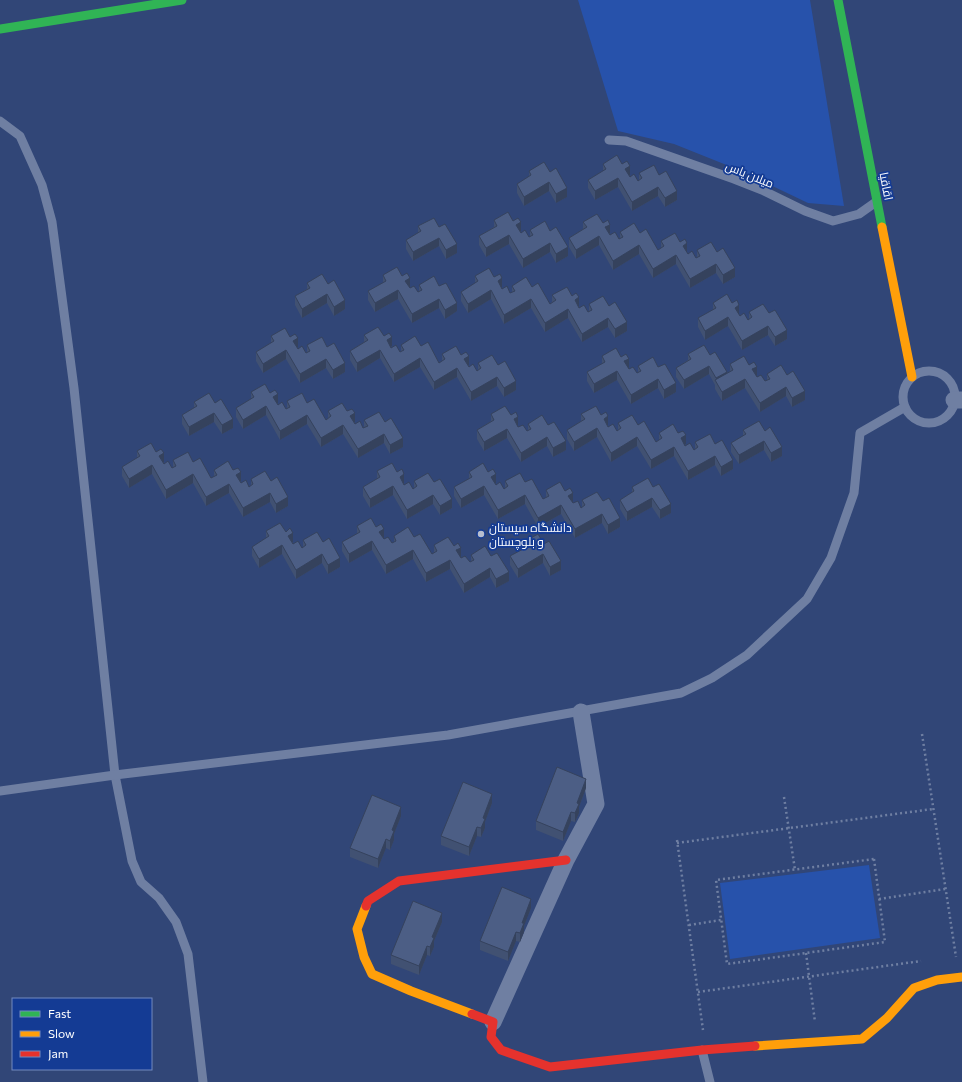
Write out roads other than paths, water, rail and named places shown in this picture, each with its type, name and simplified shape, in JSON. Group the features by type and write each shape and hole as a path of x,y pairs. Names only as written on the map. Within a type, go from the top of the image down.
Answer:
{"street":[{"path":"0,29 182,0"},
{"name":"اقاقیا","path":"838,0 912,377"},
{"path":"580,712 596,804 566,860 493,1022 491,1037 501,1050 550,1067 704,1050 862,1039 887,1018 914,988 936,980 962,977"},
{"path":"493,1022 411,991 372,974 364,957 357,929 368,901 399,881 566,860"}],"lane":[{"path":"0,121 20,136 42,186 52,222 74,388 115,775 132,861 141,882 159,898 176,922 188,954 203,1082"},
{"name":"میلان یاس","path":"609,140 626,141 734,179 762,190 805,211 833,221 860,214 878,201"},
{"path":"929,371 937,372 950,383 958,400 948,415 941,420 924,422 916,420 910,415 905,407 903,391 912,377 929,371"},
{"path":"0,791 115,775 448,735 681,693 712,678 748,655 807,599 831,558 854,493 860,433 905,407"},
{"path":"704,1050 710,1082"}],"place":[{"name":"دانشگاه سیستان و بلوچستان","path":"481,534"}]}
